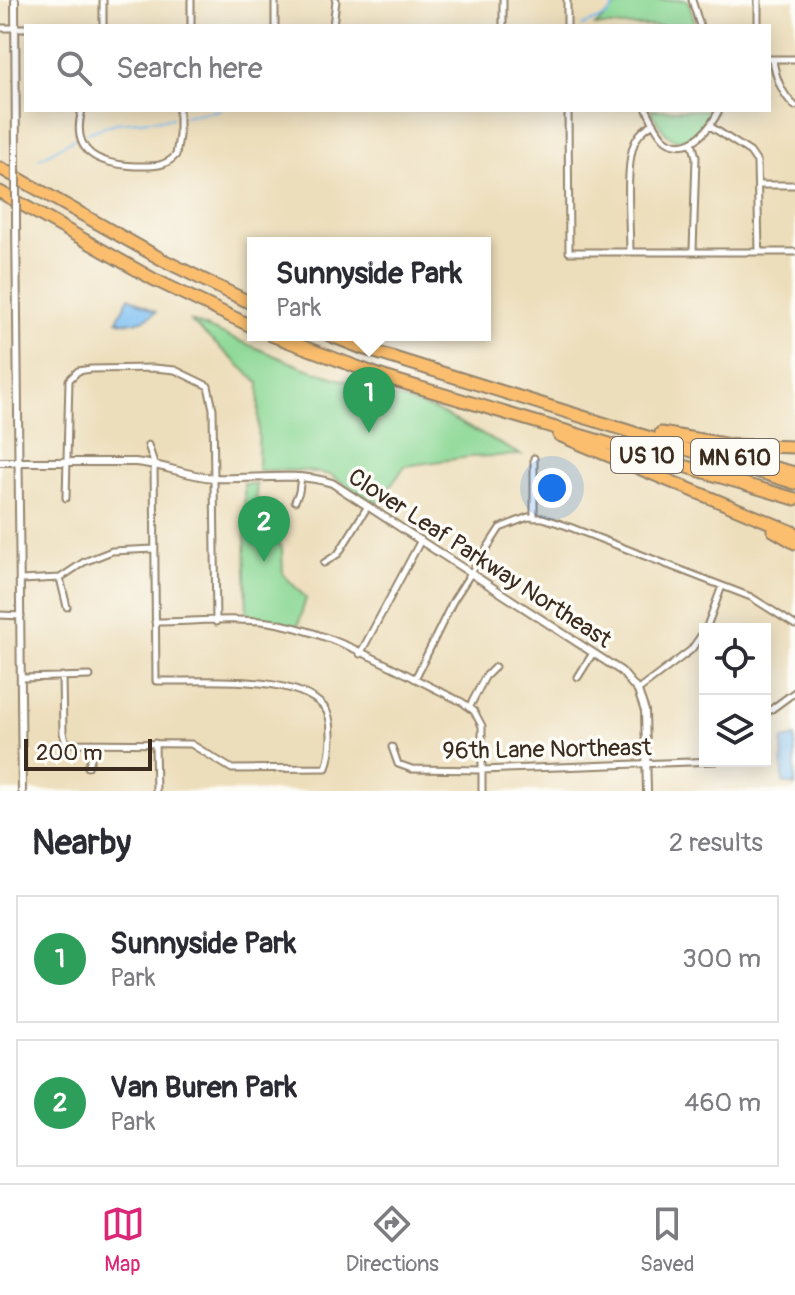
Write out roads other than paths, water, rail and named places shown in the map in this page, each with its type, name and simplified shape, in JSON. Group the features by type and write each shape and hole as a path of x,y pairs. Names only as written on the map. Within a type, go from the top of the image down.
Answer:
{"highway":[{"path":"0,168 163,260 247,301"},
{"path":"0,192 153,279 247,324"},
{"name":"US 10","path":"287,341 384,377 795,499"},
{"name":"US 10","path":"345,341 795,483"},
{"name":"MN 610","path":"499,412 795,533"},
{"path":"586,417 692,439 742,446 795,447"},
{"name":"MN 610","path":"675,443 795,473"},
{"path":"737,510 795,543"}],"street":[{"path":"15,0 22,791"},
{"path":"103,0 103,24"},
{"path":"191,0 191,24"},
{"path":"275,0 275,24"},
{"path":"333,24 336,0"},
{"path":"503,0 503,24"},
{"path":"567,0 567,24"},
{"path":"692,0 699,24"},
{"path":"758,0 758,24"},
{"path":"0,28 24,28"},
{"path":"795,59 771,59 787,99 795,106"},
{"path":"82,112 80,124 86,150 102,162 145,166 163,165 176,155 179,112"},
{"path":"568,112 569,252 795,252"},
{"path":"648,112 669,142 681,144 692,142 710,126 718,112"},
{"path":"630,252 630,160 634,142 642,131 654,123"},
{"path":"710,126 750,152 757,162 759,252"},
{"path":"692,142 696,157 693,251"},
{"path":"758,185 795,185"},
{"path":"66,498 69,380 78,371 175,370 208,386 213,403 216,622"},
{"path":"62,676 65,740 70,743 191,744 232,769 326,768 329,759 328,716 325,708 308,695 275,684 156,681 154,463 148,445"},
{"path":"534,458 534,518"},
{"name":"Clover Leaf Parkway Northeast","path":"0,462 154,463 214,478 301,477 332,483 621,671 638,690"},
{"path":"295,501 301,477"},
{"path":"324,563 338,554 368,506"},
{"path":"415,679 453,601 500,528 518,520 534,518 567,526 751,597 795,625"},
{"path":"360,654 421,540"},
{"path":"21,580 60,578 84,562 112,551 154,549"},
{"path":"60,578 67,607"},
{"path":"708,623 722,586"},
{"path":"0,615 21,616"},
{"path":"155,622 277,623 300,629 360,654 462,702 480,718 482,726 482,791"},
{"path":"647,791 645,711 638,690 691,650 699,639"},
{"path":"578,677 593,653"},
{"path":"469,708 485,677 495,667"},
{"path":"22,678 90,676"},
{"path":"243,682 250,687"},
{"path":"771,710 795,692"},
{"path":"88,767 93,743"},
{"path":"155,743 156,791"},
{"name":"96th Lane Northeast","path":"392,747 402,768 482,770 699,762"}],"water":[{"path":"129,297 156,312 138,321 117,320"},
{"path":"795,737 795,786 783,783 782,745 783,740"}],"waterway":[{"path":"587,24 607,16 620,0"},
{"path":"185,116 208,112"},
{"path":"87,133 116,123 172,118"},
{"path":"39,159 75,138"}],"place":[{"name":"Sunnyside Park","path":"369,433"},
{"name":"Van Buren Park","path":"264,562"}]}
